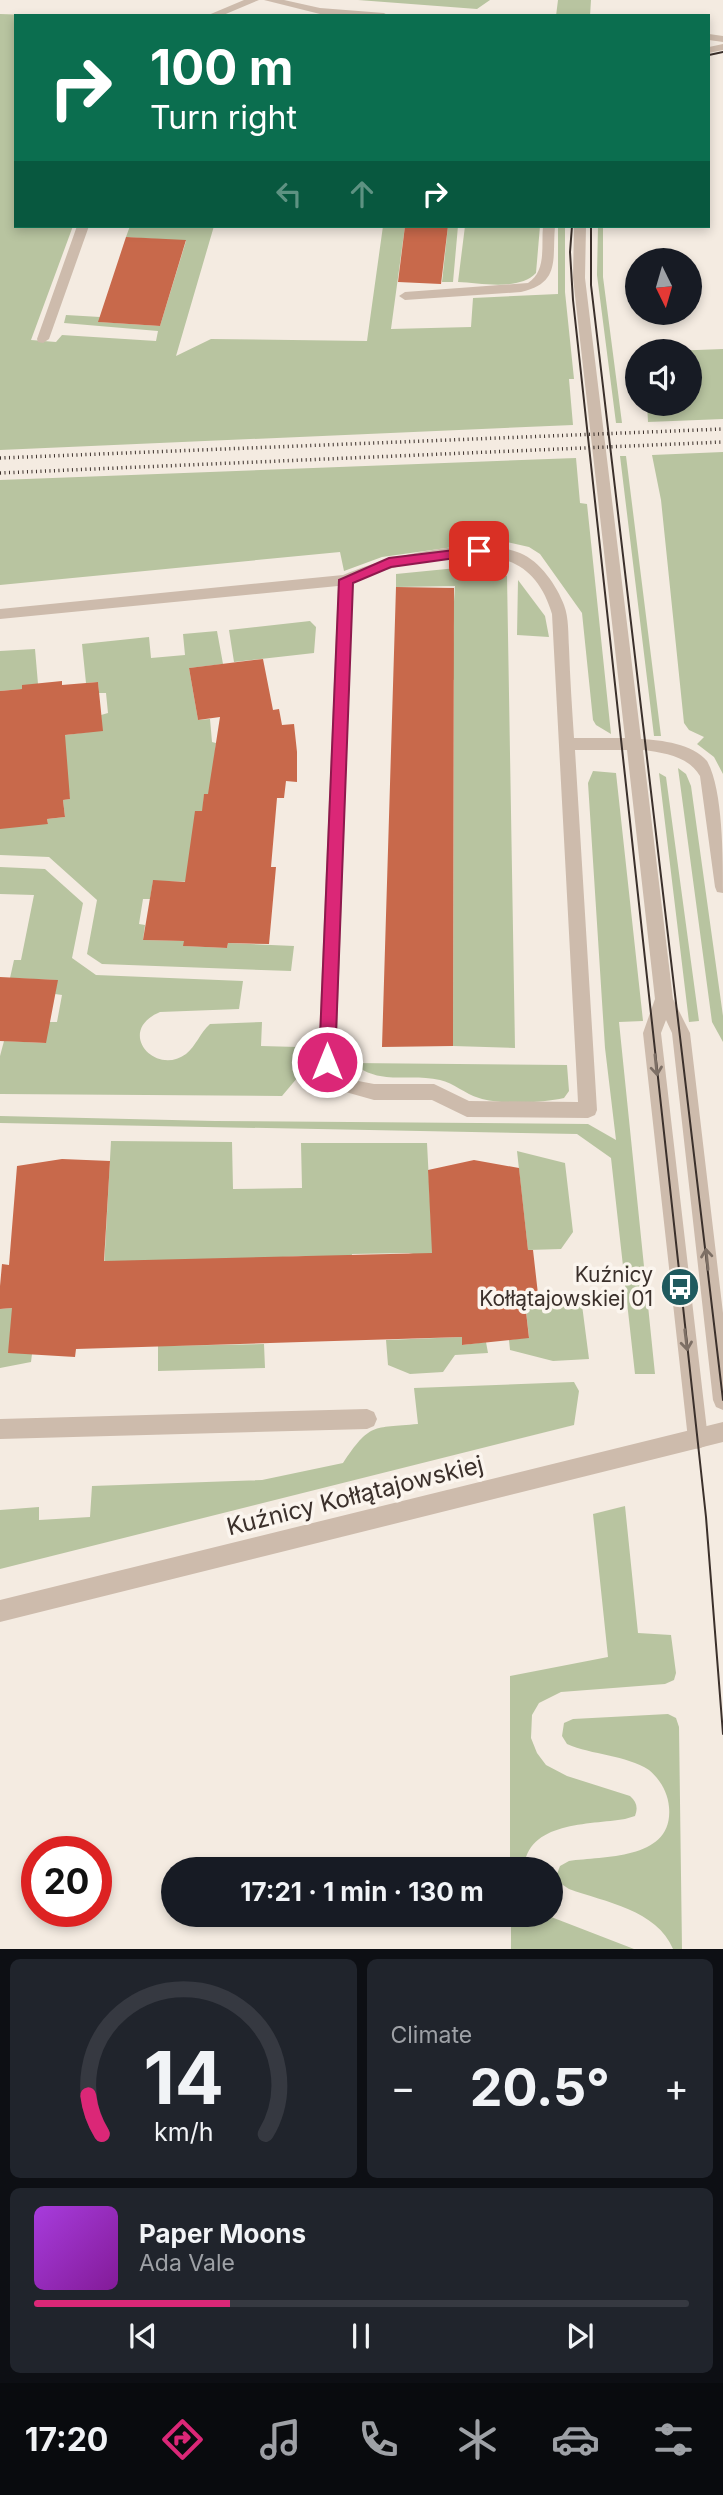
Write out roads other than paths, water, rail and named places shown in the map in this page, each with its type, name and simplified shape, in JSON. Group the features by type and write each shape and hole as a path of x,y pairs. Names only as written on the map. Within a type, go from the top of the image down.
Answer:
{"street":[{"path":"216,14 254,0"},
{"path":"269,0 320,11 358,14"},
{"path":"43,339 82,228"},
{"path":"405,296 537,285 546,274 549,228"},
{"path":"580,228 579,278 663,999 681,1033 723,1400"},
{"path":"0,614 346,580 389,563 479,551 506,554 523,561 558,607 589,1110 467,1109 434,1092 374,1092 348,1086 329,1068 327,1047 346,580"},
{"path":"567,744 633,746 686,752 705,767 723,887"},
{"path":"663,999 652,1033 698,1438"},
{"path":"0,1429 367,1419"},
{"name":"Kuźnicy Kołłątajowskiej","path":"0,1611 723,1432"}],"tram line":[{"path":"710,55 723,52"},
{"path":"572,228 570,252 573,300 706,1517 723,1734"},
{"path":"591,228 591,285 723,1400"}],"railway":[{"path":"0,458 723,429"},
{"path":"0,473 723,442"}],"place":[{"name":"Kuźnicy Kołłątajowskiej 01","path":"680,1287"}]}
